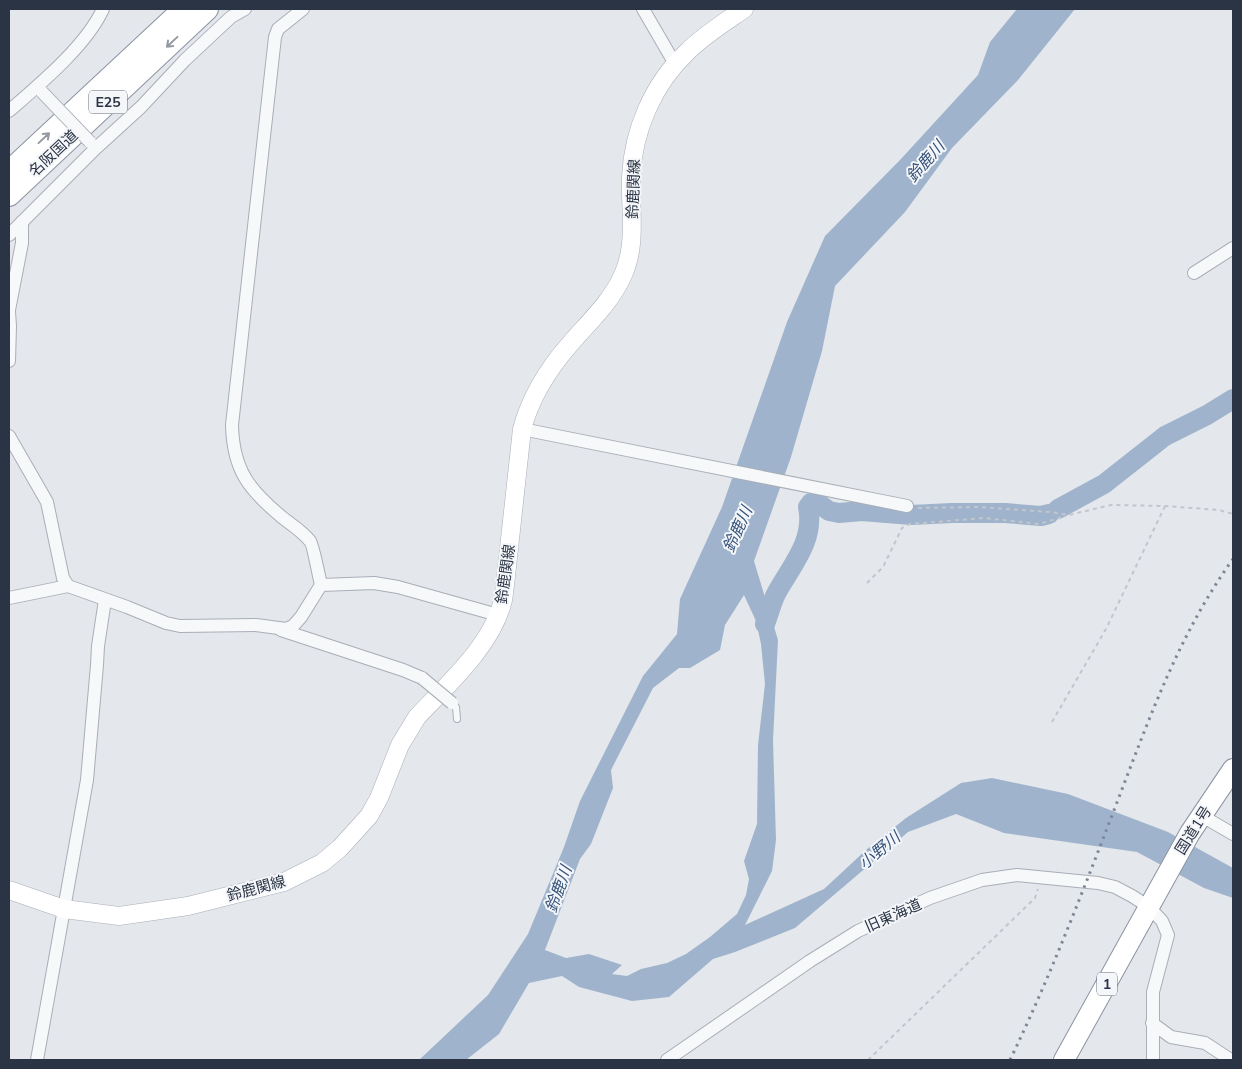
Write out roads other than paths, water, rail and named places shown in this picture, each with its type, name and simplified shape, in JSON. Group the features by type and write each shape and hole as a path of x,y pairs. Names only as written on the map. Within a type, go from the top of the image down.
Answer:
{"highway":[{"path":"116,72 171,9"},
{"name":"名阪国道","path":"9,172 184,9"},
{"name":"名阪国道","path":"9,195 207,9"},
{"name":"国道1号","path":"1064,1060 1190,834 1233,769"}],"main road":[{"name":"鈴鹿関線","path":"9,890 64,909 119,916 188,906 284,882 322,863 340,848 369,816 379,798 400,746 410,727 478,651 498,615 505,585 522,429 532,398 549,370 600,310 617,288 624,274 632,241 631,176 633,154 639,130 657,89 675,64 705,37 744,9"}],"street":[{"path":"9,111 40,90 96,25 104,9"},
{"path":"9,235 93,145 141,107 185,60 230,18 245,9"},
{"path":"9,598 68,586 166,623 180,626 256,625 286,629 293,626 301,617 321,585 311,542 264,503 249,484 238,466 232,433 235,385 275,37 278,29 303,9"},
{"path":"642,9 675,64"},
{"path":"40,90 93,145"},
{"path":"9,361 9,311 22,243 22,222"},
{"path":"1194,273 1233,248"},
{"path":"522,429 907,506"},
{"path":"9,436 44,494 63,578 68,586"},
{"path":"321,585 374,583 398,587 498,615"},
{"path":"37,1060 87,780 98,665 98,646 105,600"},
{"path":"277,627 282,631 422,678 452,703"},
{"path":"1202,816 1233,834"},
{"name":"旧東海道","path":"667,1060 810,961 858,931 930,898 982,880 1017,876 1098,883 1116,887 1132,896 1152,900 1166,927 1168,935 1153,992 1152,1060"},
{"path":"1152,1023 1171,1037 1206,1043 1231,1060"}],"lane":[{"path":"452,703 456,707 457,719"}],"water":[{"path":"1017,9 1075,9 1018,80 952,148 905,212 835,286 822,351 791,457 754,561 778,640 773,740 776,840 772,871 745,925 824,889 866,850 906,818 961,783 992,778 1068,794 1168,832 1233,868 1233,898 1204,888 1137,852 1004,833 956,814 908,832 795,928 713,959 669,997 632,1001 579,987 562,976 529,983 499,1034 466,1060 419,1060 488,995 528,934 564,847 580,801 643,676 677,634 680,599 722,507 787,322 825,236 900,160 978,75 990,42","holes":["744,595 756,621 761,644 765,684 758,745 757,824 744,861 749,879 746,895 737,914 686,954 667,963 641,969 627,976 612,974 622,965 589,954 566,958 545,950 580,859 591,844 613,788 611,770 653,688 679,668 690,668 720,650 725,625"]}],"waterway":[{"path":"1058,509 1104,484 1165,436 1207,415 1233,399"},
{"path":"765,624 775,596 801,552 808,530 808,507 811,503 818,503 829,511 839,513 862,511 911,515 1005,513 1041,516 1049,514"}],"railway":[{"path":"1010,1060 1066,934 1153,709 1181,647 1214,588 1233,559"}],"water label":[{"name":"鈴鹿川","path":"925,161"},
{"name":"鈴鹿川","path":"737,529"},
{"name":"小野川","path":"879,850"},
{"name":"鈴鹿川","path":"558,889"}]}
